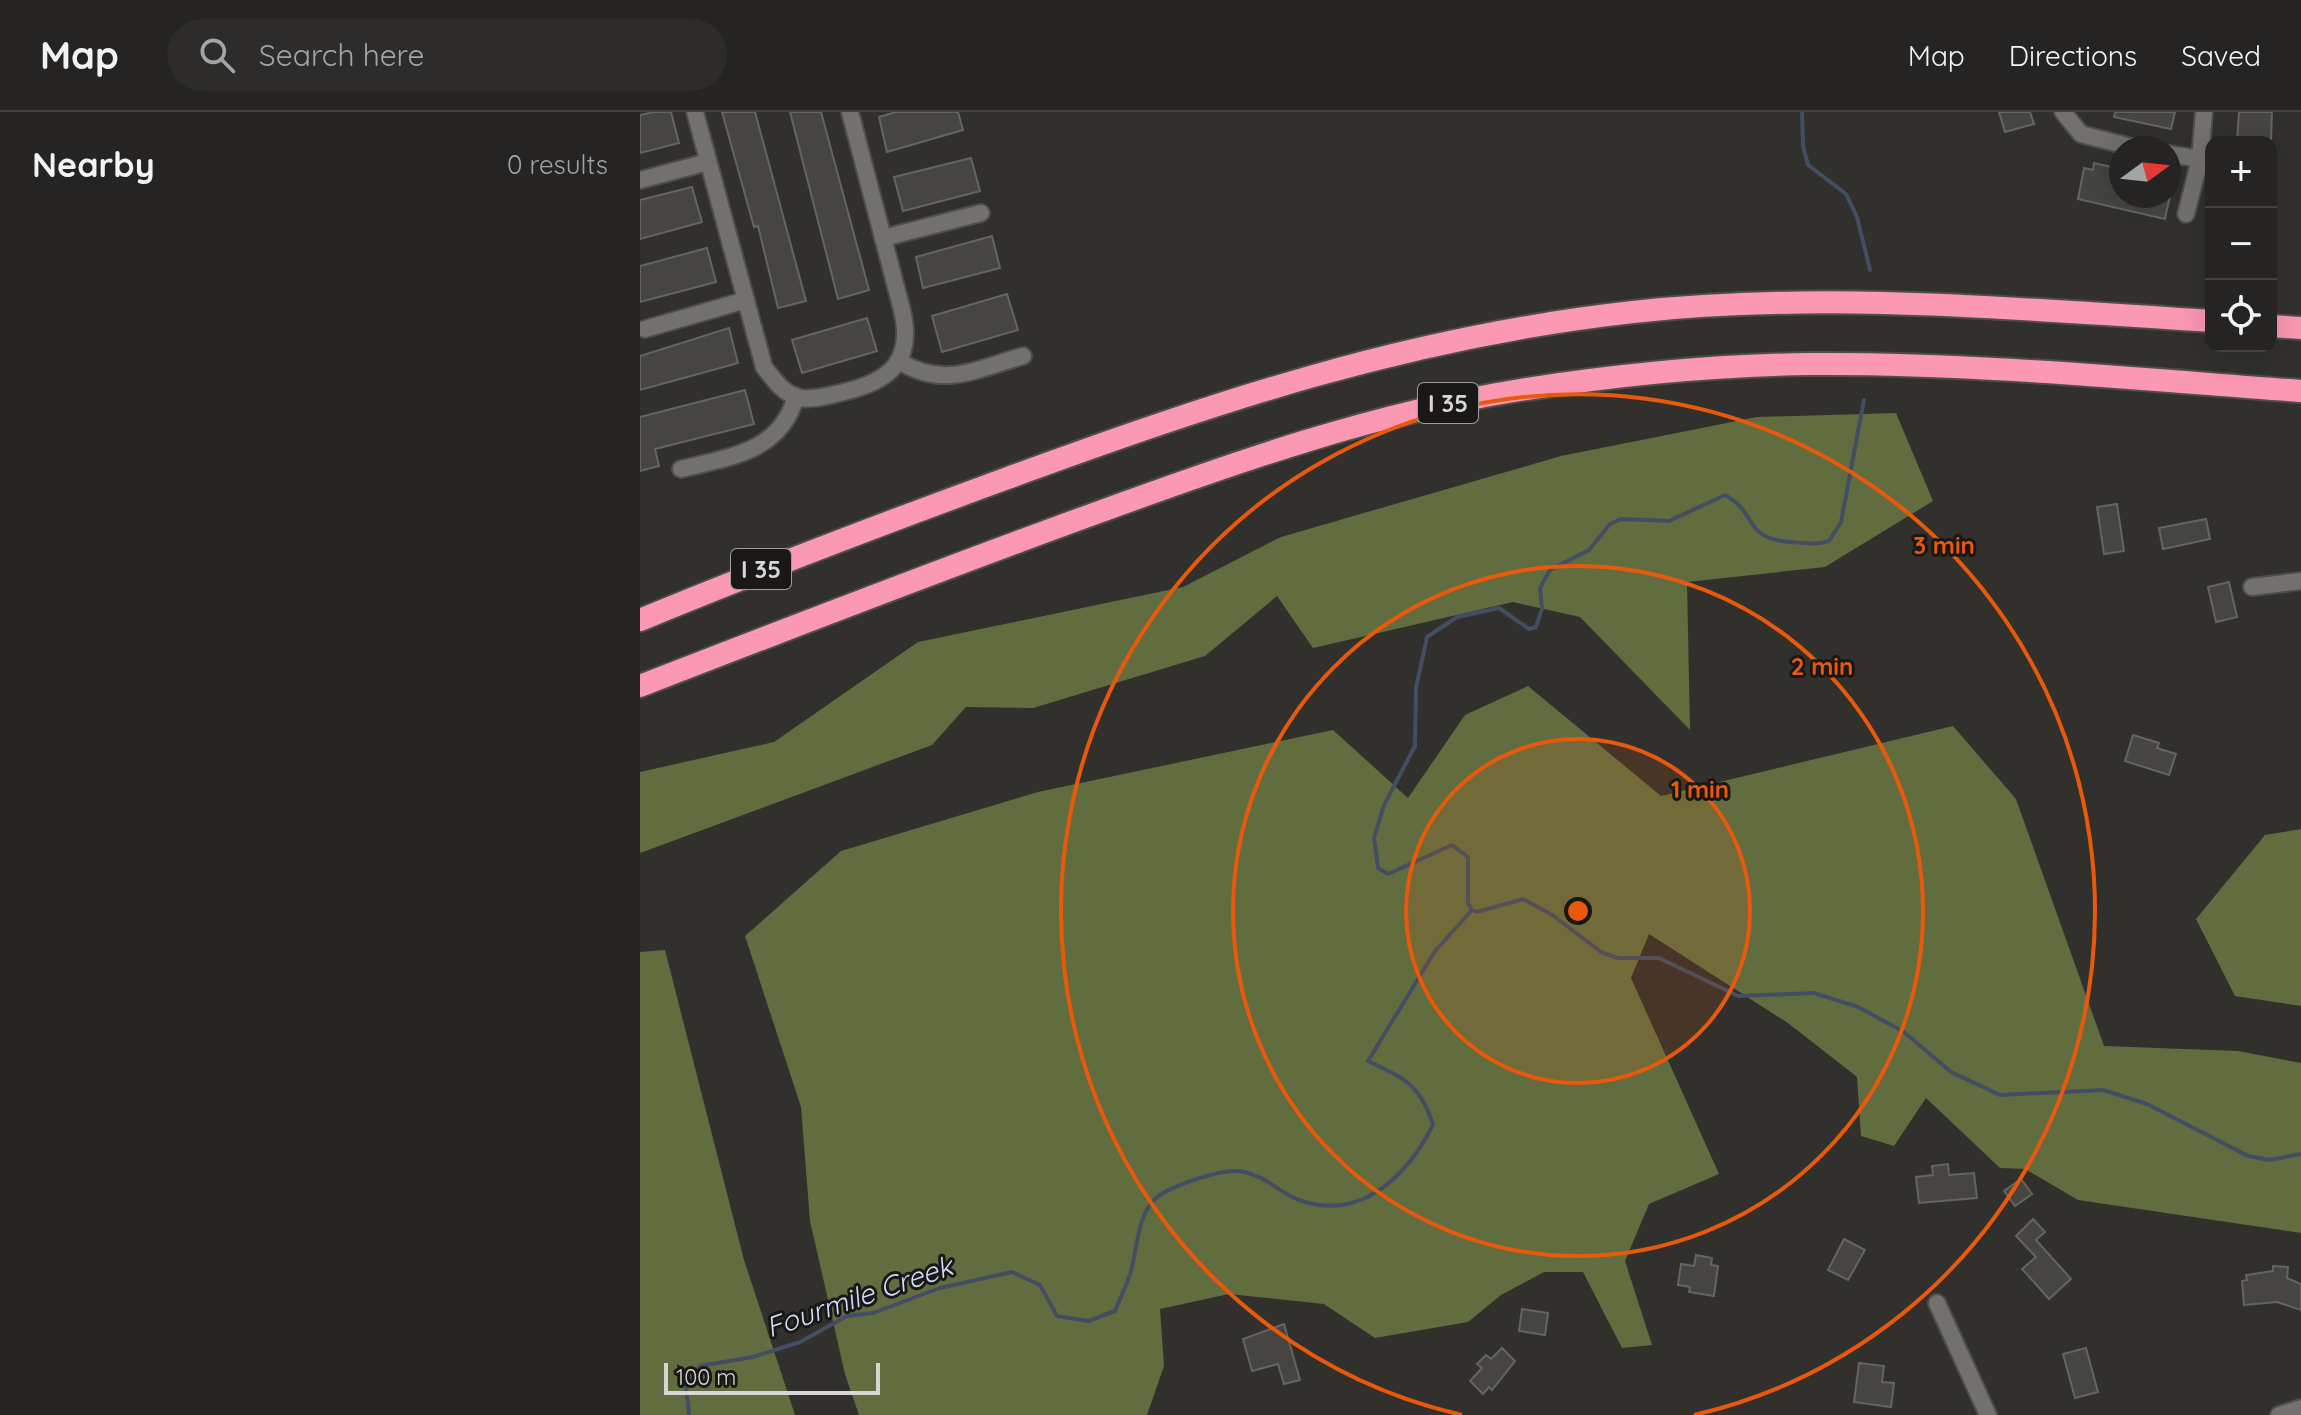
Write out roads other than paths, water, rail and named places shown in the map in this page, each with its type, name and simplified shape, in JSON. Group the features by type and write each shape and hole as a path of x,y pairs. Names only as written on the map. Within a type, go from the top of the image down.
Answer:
{"highway":[{"name":"I 35","path":"640,620 779,562 1146,426 1351,363 1455,340 1634,312 1764,303 1898,303 2205,321"},
{"path":"2277,326 2301,328"},
{"name":"I 35","path":"640,686 1172,485 1358,426 1430,407 1503,393 1616,377 1809,364 2062,374 2301,391"}],"street":[{"path":"695,112 764,367 785,391 812,398 855,389 893,370 907,340 906,326 850,112"},
{"path":"2063,112 2081,134 2109,141"},
{"path":"2186,214 2200,159 2204,112"},
{"path":"2181,156 2200,159"},
{"path":"640,180 708,162"},
{"path":"883,238 981,213"},
{"path":"645,329 746,300"},
{"path":"899,361 919,374 950,377 1023,356"},
{"path":"681,469 740,454 770,441 791,414 796,396"},
{"path":"2252,587 2301,581"},
{"path":"1937,1303 1988,1415"},
{"path":"2279,1415 2301,1408"}],"waterway":[{"path":"1802,112 1803,146 1808,165 1846,194 1857,217 1870,270"},
{"path":"1472,910 1468,903 1468,857 1452,845 1388,874 1378,868 1374,838 1384,805 1415,746 1416,688 1427,637 1457,617 1499,608 1529,629 1536,627 1542,609 1540,588 1550,570 1589,550 1610,524 1621,519 1669,521 1725,495 1736,502 1764,536 1790,542 1829,541 1841,522 1864,400"},
{"name":"Fourmile Creek","path":"1472,910 1477,912 1523,899 1554,916 1601,952 1618,958 1659,958 1738,996 1814,993 1858,1007 1904,1032 1951,1072 2000,1095 2103,1090 2147,1104 2248,1156 2269,1160 2301,1154"},
{"name":"Fourmile Creek","path":"689,1415 686,1386 700,1366 753,1357 800,1342 847,1316 873,1313 940,1288 1012,1272 1040,1285 1057,1316 1088,1321 1115,1311 1129,1276 1148,1208 1170,1189 1197,1179 1224,1172 1244,1172 1299,1200 1321,1205 1342,1205 1380,1190 1410,1161 1433,1125 1423,1101 1410,1084 1368,1061 1435,951 1472,910"}]}
